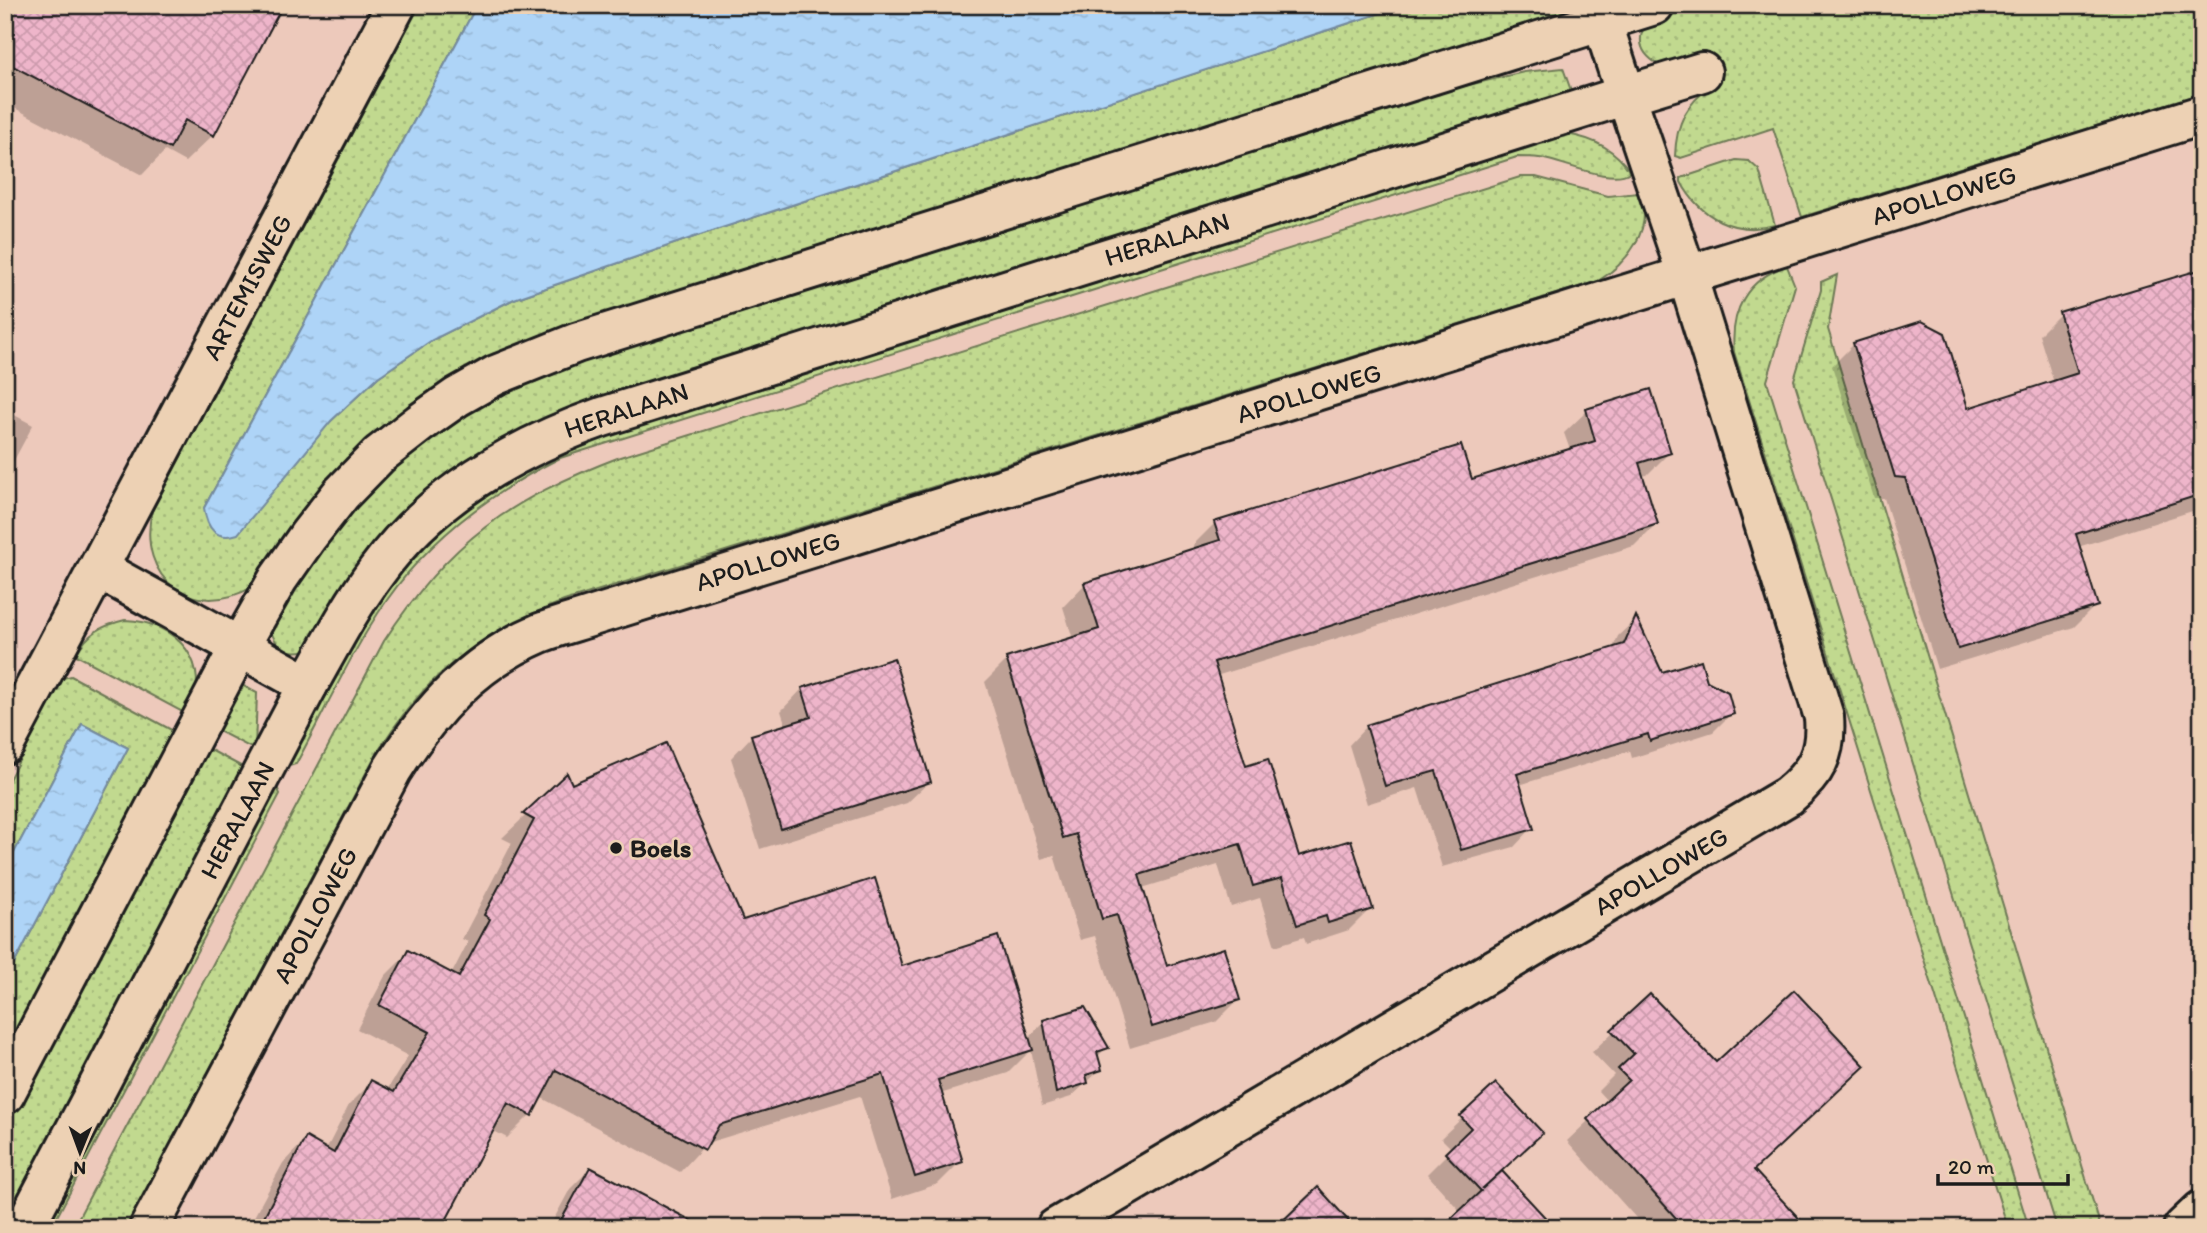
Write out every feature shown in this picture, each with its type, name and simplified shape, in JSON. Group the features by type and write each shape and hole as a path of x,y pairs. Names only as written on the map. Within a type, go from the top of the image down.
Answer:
{"street":[{"name":"ARTEMISWEG","path":"5,744 396,5"},
{"path":"5,1094 240,646 278,579 341,494 379,455 457,397 496,375 576,343 1654,5"},
{"path":"1602,21 1687,275"},
{"name":"HERALAAN","path":"23,1228 351,607 378,568 410,532 480,474 559,432 1702,72"},
{"name":"APOLLOWEG","path":"149,1228 392,770 431,713 457,685 510,648 541,633 596,615 2202,115"},
{"name":"APOLLOWEG","path":"1056,1228 1788,796 1805,782 1815,769 1824,744 1824,717 1687,275"},
{"path":"99,569 308,685"},
{"path":"2183,1228 2202,1210"}],"green space":[{"path":"420,5 477,5 204,508 331,421 378,377 432,340 514,299 697,236 1405,5 1617,5 532,345 254,586 231,596 210,599 191,596 174,587 161,574 153,556 149,535 152,511"},
{"path":"1700,5 2202,5 2202,93 1802,217 1773,128 1681,158 1675,156 1684,115 1696,99 1713,85 1657,64 1642,48 1641,35 1646,25 1657,17"},
{"path":"1563,68 1574,99 554,419 307,650 293,652 283,649 273,636 270,629 318,544 413,444 549,365 1400,101 1524,72"},
{"path":"1566,134 1585,138 1602,146 1618,157 1630,172 1611,176 1549,160 1517,157 560,458 510,486 464,518 404,577 374,619 296,764 286,767 363,614 453,511 553,450"},
{"path":"1736,160 1749,161 1759,170 1775,225 1746,228 1720,221 1698,205 1681,182 1681,178"},
{"path":"1520,177 1536,177 1608,196 1639,193 1644,219 1641,232 1628,255 1598,281 564,601 504,628 478,644 432,682 412,704 374,758 126,1228 73,1228 384,641 433,576 485,527 546,489 620,457"},
{"path":"1787,266 1795,286 1767,381 2029,1228 2008,1228 1734,352 1735,323 1744,298 1761,279"},
{"path":"1837,275 1828,329 2101,1228 2057,1228 1794,380 1821,290 1821,282"},
{"path":"125,620 144,622 161,628 175,637 186,649 194,663 197,679 195,697 188,715 78,656 81,646 91,635 103,627"},
{"path":"71,676 179,734 5,1062 5,981 128,748 82,724 5,870 5,787 63,678"},
{"path":"238,683 257,693 255,750 213,728"},
{"path":"203,746 248,770 5,1228 5,1120"},
{"path":"276,785 280,794 51,1228 37,1228"}],"water":[{"path":"477,5 1405,5 697,236 514,299 432,340 378,377 331,421 238,534 218,534 207,522 204,508"},
{"path":"82,724 128,748 5,981 5,870"}],"building":[{"path":"5,5 283,5 214,136 185,120 170,149 5,62"},
{"path":"2202,269 2202,494 2076,534 2098,606 1958,649 1905,478 1895,477 1853,343 1922,321 1945,333 1968,408 2078,373 2059,312"},
{"path":"1651,389 1671,453 1639,463 1658,524 1214,662 1246,766 1268,759 1299,856 1351,840 1373,909 1328,923 1326,916 1297,925 1282,878 1253,886 1240,844 1139,875 1167,966 1224,948 1240,1000 1152,1027 1117,915 1102,919 1076,834 1063,838 1006,658 1099,629 1084,583 1220,540 1214,522 1461,445 1472,479 1595,441 1586,409"},
{"path":"1636,616 1662,672 1701,660 1707,681 1728,692 1734,714 1650,741 1648,734 1517,774 1534,829 1461,850 1436,771 1385,786 1366,725 1624,644"},
{"path":"894,658 931,782 781,829 751,735 811,717 802,688"},
{"path":"666,743 743,920 875,878 902,966 998,936 1033,1050 938,1080 963,1162 915,1177 883,1074 719,1125 705,1150 556,1070 532,1116 508,1103 442,1228 258,1228 306,1137 334,1153 371,1080 394,1092 430,1032 379,1005 408,950 459,977 490,919 484,915 534,820 523,814 567,773 572,784"},
{"path":"1794,990 1865,1066 1754,1170 1808,1228 1685,1228 1587,1119 1629,1080 1618,1069 1634,1054 1611,1030 1650,994 1716,1062"},
{"path":"1085,1007 1109,1048 1097,1052 1102,1070 1086,1075 1088,1083 1056,1093 1043,1020"},
{"path":"1496,1083 1543,1133 1482,1189 1502,1171 1555,1228 1441,1228 1481,1191 1445,1153 1471,1128 1460,1116"},
{"path":"590,1167 705,1228 557,1228"},
{"path":"1318,1187 1355,1228 1275,1228"}],"place":[{"name":"Boels","path":"616,848"}]}
